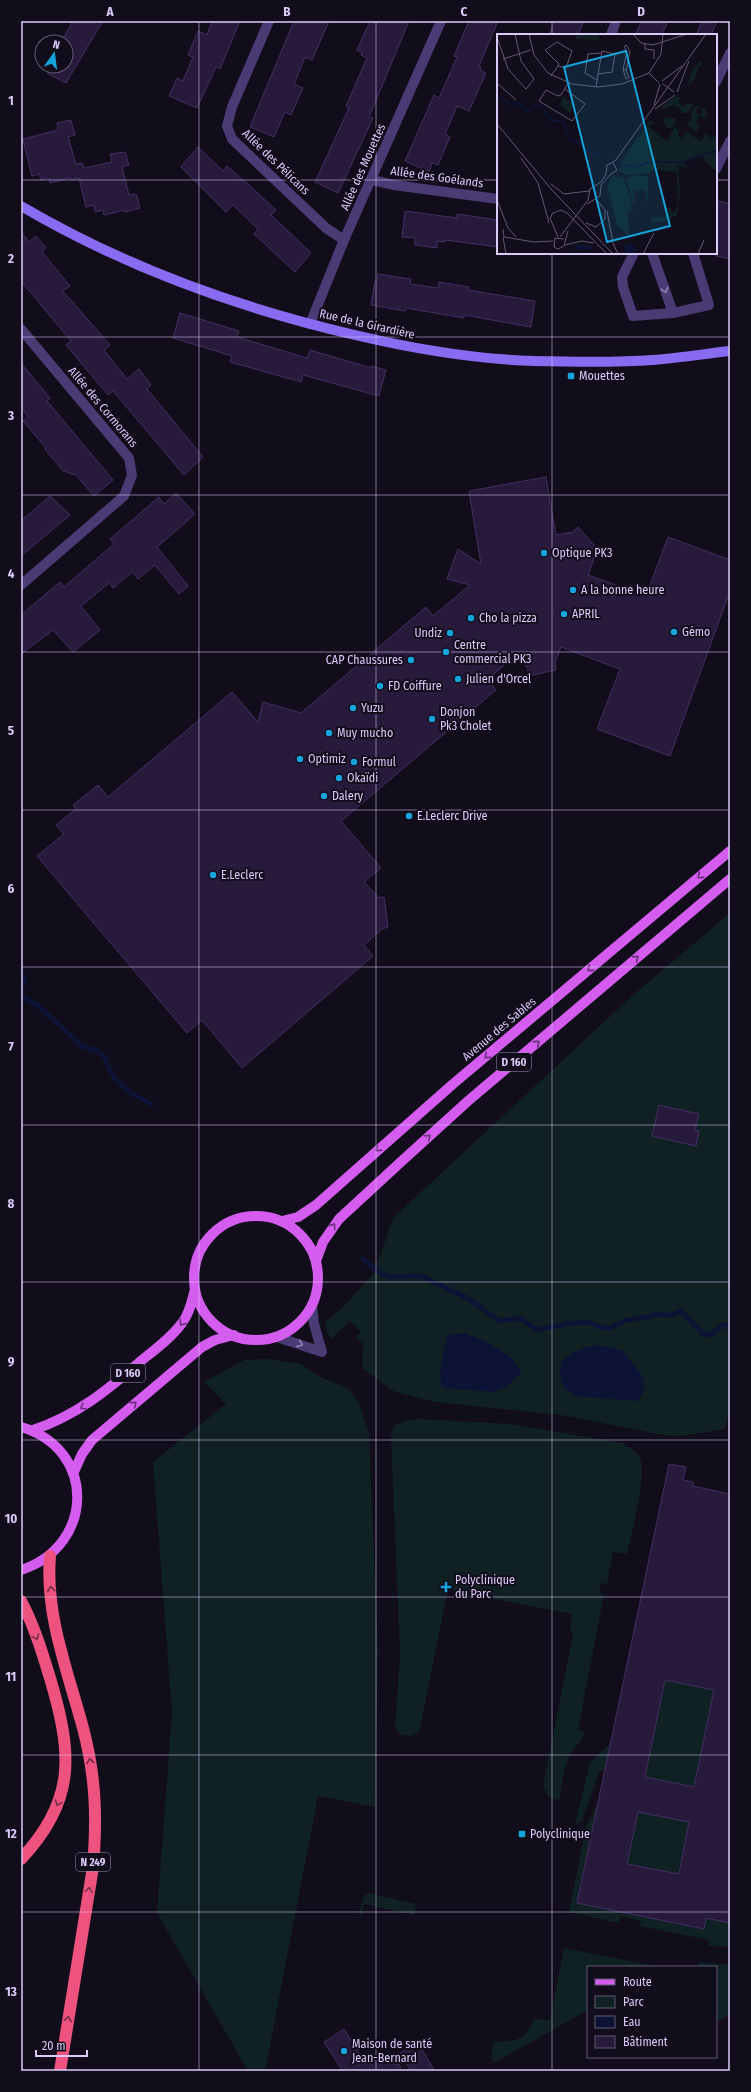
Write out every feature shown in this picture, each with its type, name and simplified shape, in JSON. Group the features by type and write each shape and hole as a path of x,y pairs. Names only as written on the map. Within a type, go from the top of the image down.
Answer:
{"highway":[{"name":"N 249","path":"50,1556 49,1568 54,1622 83,1728 95,1791 95,1837 93,1867 60,2071"},
{"path":"21,1601 44,1657 55,1695 63,1726 66,1759 62,1789 52,1818 43,1834 21,1859"}],"main road":[{"name":"Avenue des Sables","path":"282,1221 298,1217 316,1205 459,1079 730,851"},
{"name":"D 160","path":"316,1261 323,1242 339,1219 474,1096 730,879"},
{"path":"252,1216 268,1217 282,1221 303,1237 311,1248 316,1261 318,1284 312,1306 298,1325 277,1337 262,1340 234,1336 219,1328 208,1316 199,1302 195,1287 196,1262 204,1245 216,1231 238,1219 252,1216"},
{"name":"D 160","path":"33,1430 58,1421 99,1397 164,1342 183,1322 189,1312 195,1287"},
{"name":"D 160","path":"73,1474 82,1454 92,1440 202,1347 214,1340 234,1336"},
{"path":"21,1427 33,1430 50,1441 64,1456 73,1474 77,1492 76,1510 72,1527 66,1538 50,1556 34,1566 21,1570"}],"street":[{"name":"Allée des Pélicans","path":"269,21 232,107 227,126 232,139 326,228 344,240"},
{"name":"Allée des Mouettes","path":"310,324 344,240 372,180 441,21"},
{"path":"611,34 616,21"},
{"path":"717,80 730,53"},
{"path":"717,167 730,141"},
{"name":"Allée des Goélands","path":"372,180 394,185 497,199"},
{"name":"Rue de la Girardière","path":"21,206 90,244 147,270 197,290 264,312 390,343 444,353 534,361 653,360 730,351"},
{"path":"634,254 622,277 623,286 633,316 673,313 710,305 693,254"},
{"path":"652,254 673,313"},
{"name":"Allée des Cormorans","path":"21,329 129,458 132,475 124,496 21,585"},
{"path":"277,1337 322,1352 314,1324 312,1306"}],"green space":[{"path":"730,913 730,1408 725,1429 681,1436 663,1435 561,1415 436,1402 395,1392 362,1368 363,1344 356,1337 361,1331 350,1321 331,1339 326,1330 325,1322 343,1307 374,1273 393,1218 633,995"},
{"path":"269,1359 301,1364 320,1377 349,1389 359,1403 369,1434 378,1649 375,1807 318,1796 265,2071 248,2071 157,1913 172,1713 153,1462 226,1404 204,1382 244,1360"},
{"path":"419,1419 510,1424 622,1443 634,1450 639,1456 642,1464 641,1489 627,1554 613,1552 607,1584 601,1583 599,1593 604,1594 578,1730 585,1732 566,1764 559,1800 549,1797 543,1786 573,1635 570,1629 572,1614 448,1590 419,1732 412,1736 401,1735 395,1728 400,1654 391,1436 394,1426 405,1421"},
{"path":"665,1680 714,1690 694,1787 645,1777"},
{"path":"612,1742 606,1768 599,1772 582,1821 575,1825 590,1762"},
{"path":"599,1799 577,1903 704,1929 711,1895 730,1923 730,1947 708,1946 709,1940 640,1926 641,1921 620,1916 619,1923 569,1912 586,1827"},
{"path":"638,1812 689,1822 679,1874 627,1864"},
{"path":"368,1893 416,1904 414,1915 364,1904 361,1917 359,1914 363,1897"},
{"path":"564,1948 656,1966 587,1966 587,2011 494,2063 491,2056 494,2041 508,2041 519,2038 528,2031 534,2019 550,2020"},
{"path":"699,1962 730,1965 730,2014 718,2021 717,1966 698,1966"}],"water":[{"path":"465,1333 504,1352 522,1372 509,1385 495,1392 442,1388 441,1368 448,1335"},
{"path":"599,1345 622,1350 642,1375 645,1387 638,1401 575,1396 564,1388 560,1374 561,1362 578,1350"}],"building":[{"path":"73,21 103,21 74,70 74,34 66,34"},
{"path":"212,21 240,21 220,69 216,67 197,108 169,96 177,78 183,81 193,57 188,55 198,31 207,35"},
{"path":"294,21 329,21 312,60 305,57 294,84 303,88 291,115 285,112 274,137 250,127"},
{"path":"370,21 409,21 369,117 373,118 338,193 315,182 349,108 346,106 367,58 361,55 362,52 357,50"},
{"path":"469,21 498,21 479,66 481,67 480,70 486,73 469,111 457,106 445,134 450,137 438,165 432,163 429,172 405,161 434,95 439,98 457,57 454,56"},
{"path":"555,21 584,21 578,34 549,34"},
{"path":"642,21 668,21 662,34 636,34"},
{"path":"702,21 717,21 711,34 696,34"},
{"path":"49,74 71,74 66,83"},
{"path":"71,120 75,135 68,137 76,164 82,163 84,168 112,162 110,154 125,152 129,165 122,167 129,195 136,194 140,208 104,215 103,210 95,212 94,205 86,207 79,178 71,180 70,178 50,183 49,178 41,180 39,174 32,176 23,139 58,130 57,123"},
{"path":"198,147 223,171 227,166 276,210 271,215 311,253 295,272 254,234 258,229 233,205 226,212 181,167"},
{"path":"717,200 730,204 730,259 716,256"},
{"path":"405,211 457,218 457,214 497,220 497,247 445,240 445,242 437,241 437,248 415,245 415,238 402,237"},
{"path":"21,232 29,242 36,236 46,248 42,252 70,286 63,291 110,345 104,350 127,379 139,369 151,385 147,389 203,457 184,475 113,391 108,395 66,345 71,341 21,281"},
{"path":"378,274 411,279 410,284 438,288 439,282 469,287 468,290 535,301 531,327 464,315 464,318 406,308 405,311 371,305 375,281 377,281"},
{"path":"180,313 239,331 237,337 307,358 310,350 371,368 371,366 386,370 379,396 303,375 301,382 230,362 232,356 173,338"},
{"path":"21,363 50,398 47,401 113,480 94,496 76,475 63,471 23,421 28,417 21,407"},
{"path":"546,477 556,535 573,532 578,527 599,551 595,556 588,575 646,596 668,537 730,560 730,591 670,756 597,729 620,669 561,647 555,662 556,670 528,676 528,668 515,656 488,679 496,690 341,821 381,868 364,882 379,898 384,897 388,927 382,929 364,945 373,956 242,1068 202,1020 187,1033 37,856 64,834 56,825 76,809 73,805 98,785 108,797 232,692 258,722 263,702 301,713 426,607 433,616 470,585 447,579 458,549 481,564 469,491"},
{"path":"176,493 195,514 157,547 188,586 179,594 155,565 138,579 132,572 113,588 109,583 81,606 100,630 73,652 53,630 21,654 21,615 60,582 64,587 114,544 110,539 159,497 164,504"},
{"path":"50,496 70,515 21,556 21,521"},
{"path":"659,1105 699,1114 695,1130 699,1131 696,1146 652,1136"},
{"path":"669,1464 686,1467 683,1480 693,1482 693,1486 730,1494 730,1923 706,1918 704,1929 577,1903","holes":["665,1680 714,1690 694,1787 645,1777","638,1812 689,1822 679,1874 627,1864"]},
{"name":"Maison de santé Jean-Bernard","path":"344,2029 361,2056 400,2065 400,2071 343,2071 324,2042"},
{"path":"417,2042 435,2071 411,2071 400,2053"}],"waterway":[{"path":"21,972 25,980 21,989"},
{"path":"21,996 40,1007 83,1047 96,1050 105,1058 114,1078 129,1092 151,1104"},
{"path":"363,1259 383,1275 392,1277 421,1276 469,1299 500,1321 521,1318 536,1330 571,1323 589,1322 599,1327 610,1328 627,1320 658,1314 671,1315 681,1311 703,1334 711,1335 724,1324 730,1328"}],"place":[{"name":"Mouettes","path":"571,376"},
{"name":"Optique PK3","path":"544,553"},
{"name":"A la bonne heure","path":"573,590"},
{"name":"APRIL","path":"564,614"},
{"name":"Cho la pizza","path":"471,618"},
{"name":"Gémo","path":"674,632"},
{"name":"Undiz","path":"450,633"},
{"name":"Centre commercial PK3","path":"446,652"},
{"name":"CAP Chaussures","path":"411,660"},
{"name":"Julien d'Orcel","path":"458,679"},
{"name":"FD Coiffure","path":"380,686"},
{"name":"Yuzu","path":"353,708"},
{"name":"Donjon Pk3 Cholet","path":"432,719"},
{"name":"Muy mucho","path":"329,733"},
{"name":"Optimiz","path":"300,759"},
{"name":"Formul","path":"354,762"},
{"name":"Okaïdi","path":"339,778"},
{"name":"Dalery","path":"324,796"},
{"name":"E.Leclerc Drive","path":"409,816"},
{"name":"E.Leclerc","path":"213,875"},
{"name":"Polyclinique du Parc","path":"446,1587"},
{"name":"Polyclinique","path":"522,1834"},
{"name":"Maison de santé Jean-Bernard","path":"344,2051"}]}
